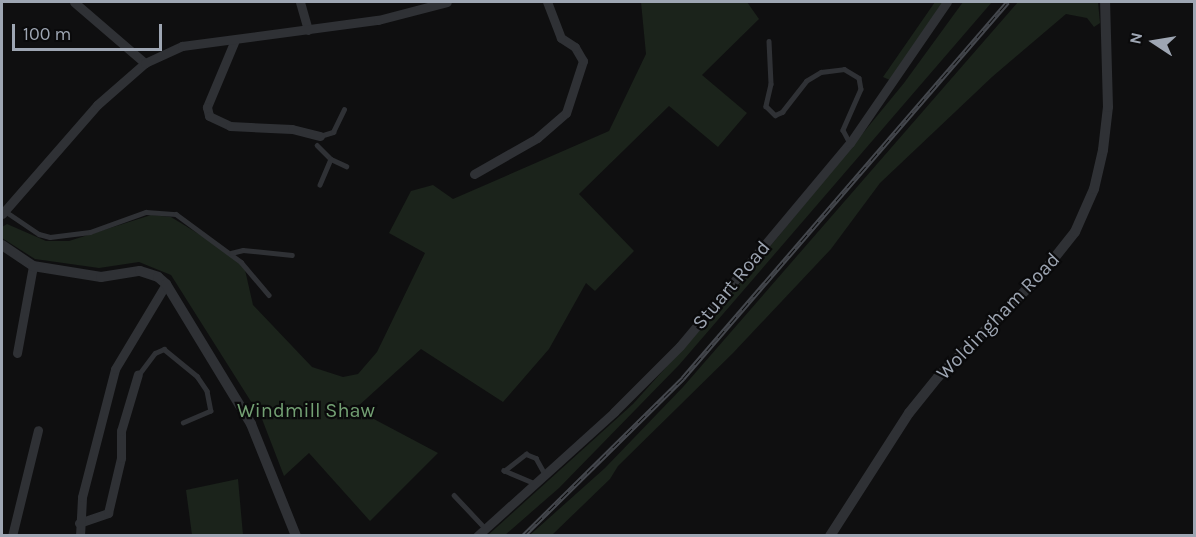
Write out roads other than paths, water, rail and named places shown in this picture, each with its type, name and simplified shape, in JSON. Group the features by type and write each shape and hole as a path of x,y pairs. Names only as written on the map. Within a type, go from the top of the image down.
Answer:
{"street":[{"path":"74,2 145,63"},
{"path":"300,2 308,30"},
{"path":"3,213 97,105 145,63 182,46 378,20 447,2"},
{"path":"474,174 537,138 566,113 583,61 575,47 561,38 547,2"},
{"name":"Stuart Road","path":"477,536 546,475 680,346 850,143 947,2"},
{"name":"Woldingham Road","path":"830,536 909,413 938,377 1040,276 1075,232 1094,189 1103,150 1108,107 1105,2"},
{"path":"235,40 207,107 209,116 230,126 292,129 320,137"},
{"path":"2,245 33,266 101,277 140,271 158,277 166,284 251,424 296,536"},
{"path":"16,353 33,266"},
{"path":"80,536 79,523 89,468 115,369 166,284"},
{"path":"79,523 108,513 121,458 122,431 138,374"},
{"path":"12,536 38,430"}],"lane":[{"path":"769,41 771,84 766,106 775,115 782,112 806,81 821,72 844,69 859,78 861,89 843,130 850,143"},
{"path":"344,109 333,132 320,137 331,159 346,166"},
{"path":"320,184 331,159"},
{"path":"3,213 39,234 68,237 160,211 189,222 231,253 269,295"},
{"path":"231,253 243,250 292,255"},
{"path":"138,374 155,353 164,348 197,376 207,391 212,411 183,423"},
{"path":"535,484 504,471 526,454 536,458 546,475"},
{"path":"454,495 486,529"}],"railway":[{"path":"523,536 683,378 1008,2"}],"park label":[{"name":"Windmill Shaw","path":"306,410"}]}
